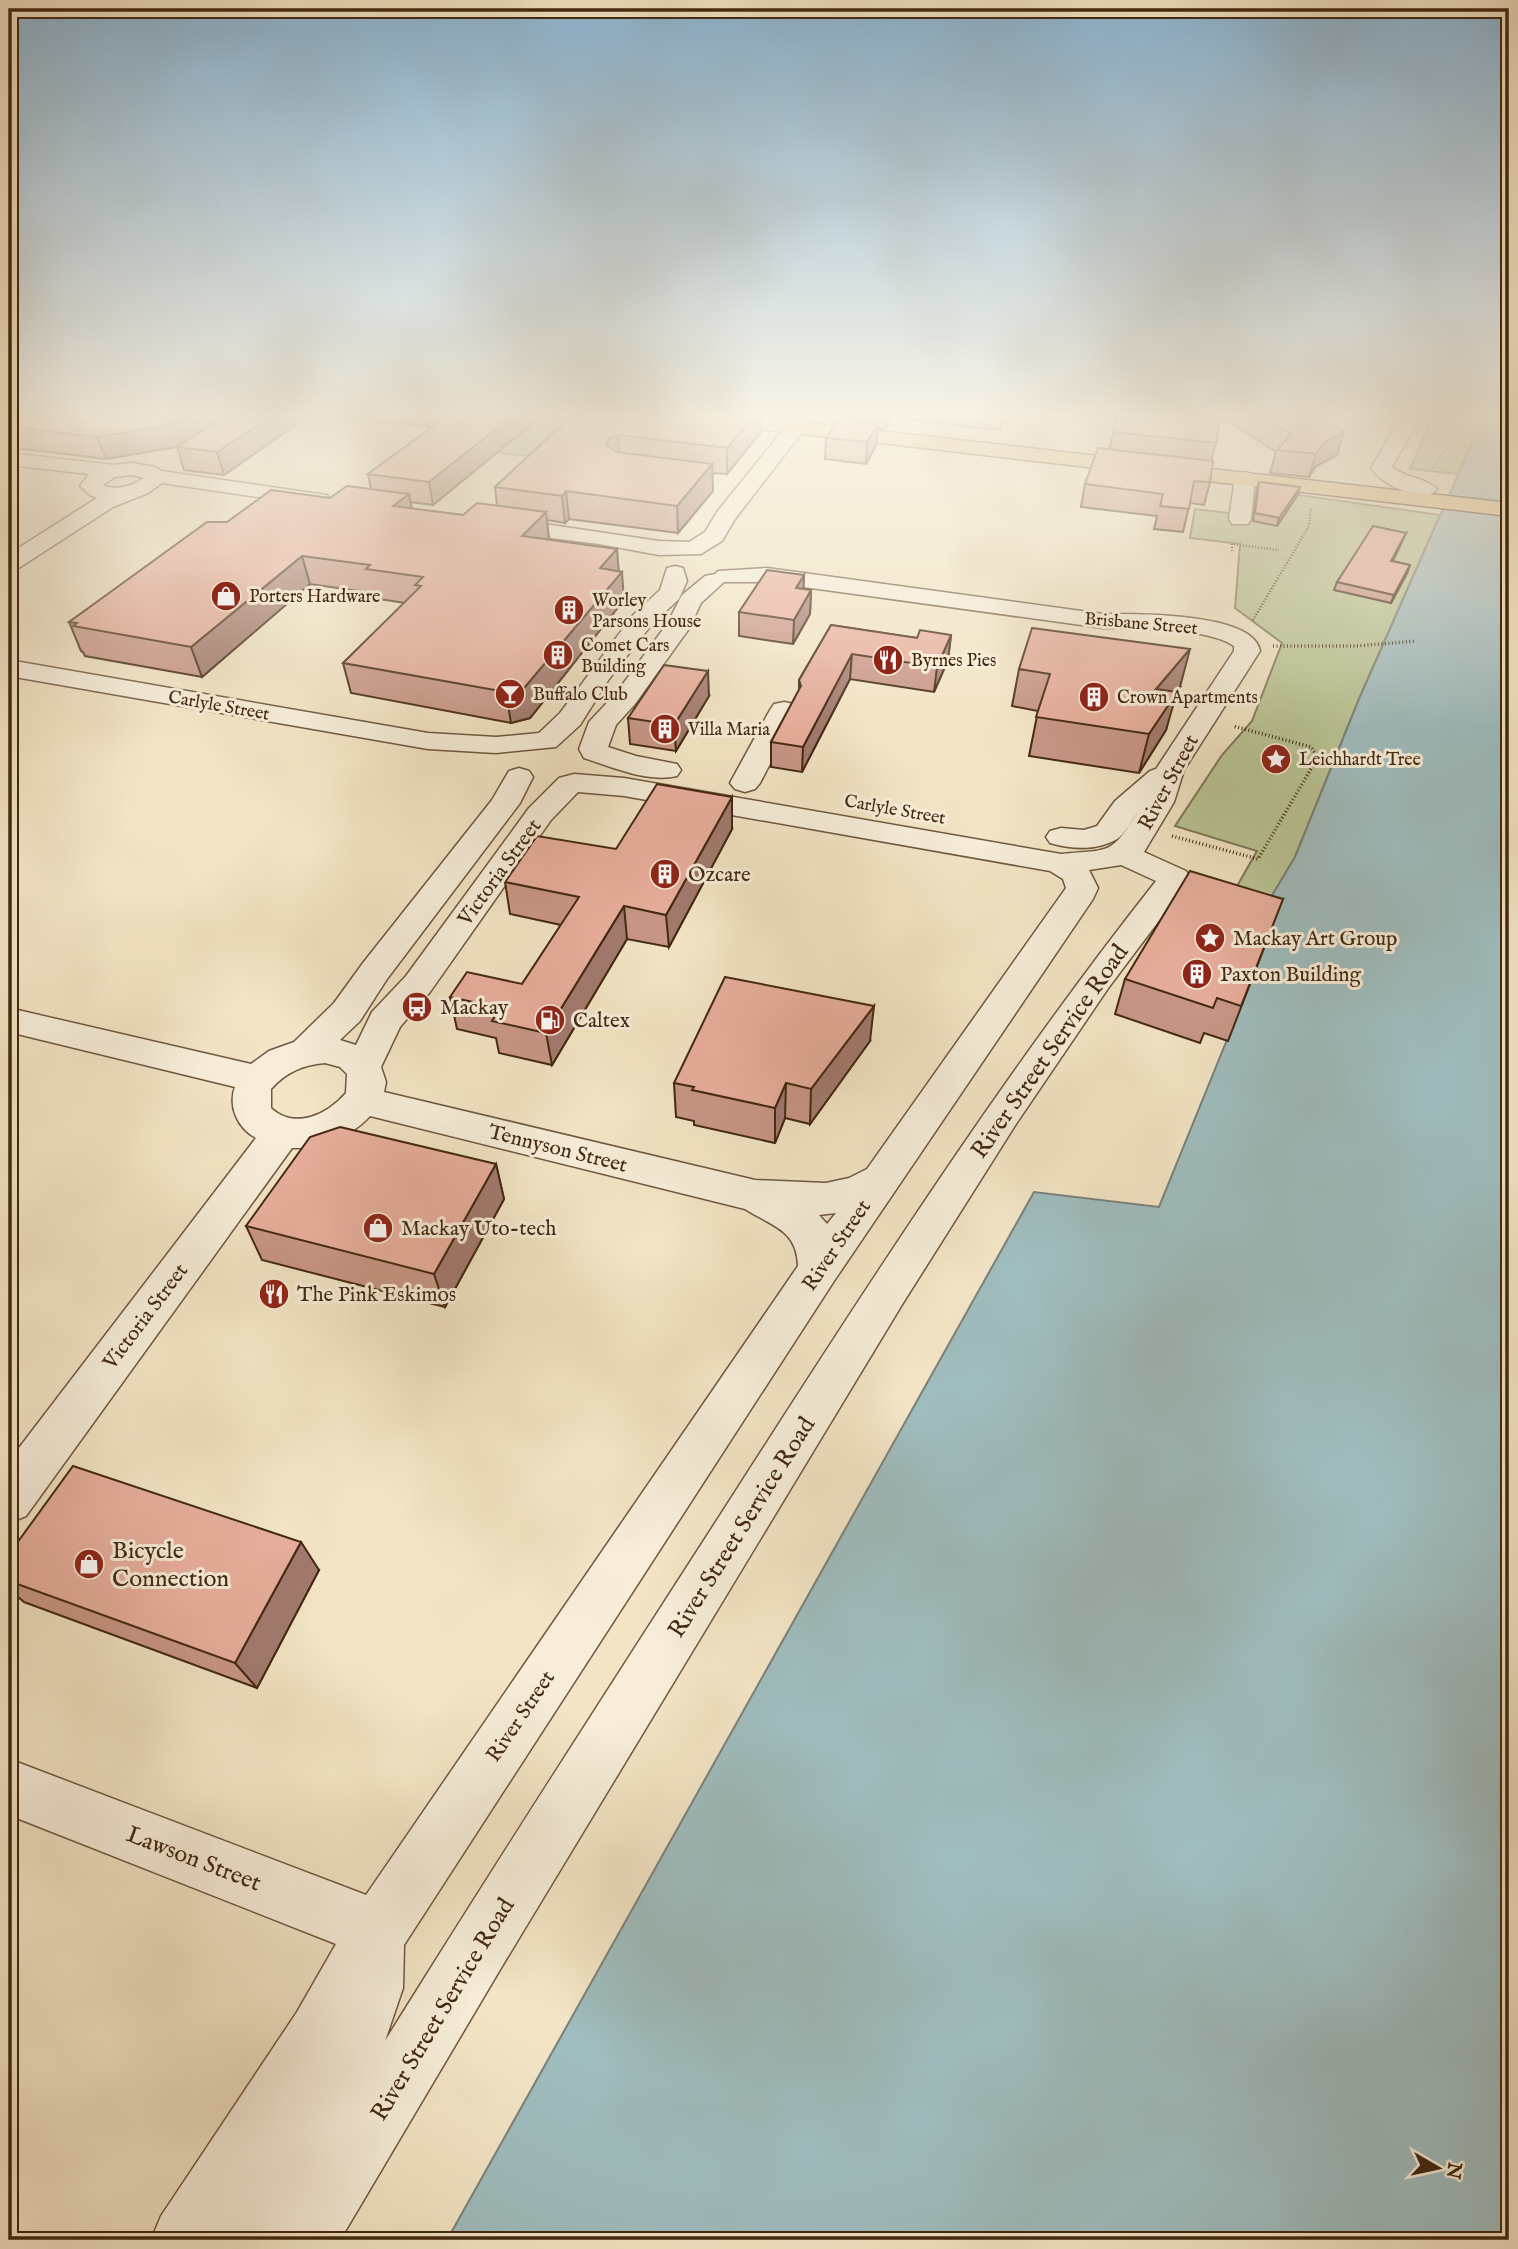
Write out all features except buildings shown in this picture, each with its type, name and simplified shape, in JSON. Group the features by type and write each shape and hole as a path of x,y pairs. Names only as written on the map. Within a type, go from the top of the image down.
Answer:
{"street":[{"path":"9,544 49,519"},
{"path":"9,564 79,519"},
{"path":"544,741 570,721 586,694 644,619 671,593 676,583 673,571 678,556 694,549 716,533 723,519"},
{"path":"478,529 599,537 657,548 713,547 729,563 693,579 643,556 478,529"},
{"path":"593,750 603,722 634,687 679,625 688,605 729,563"},
{"name":"Brisbane Street","path":"729,563 767,575 1119,615 1212,629"},
{"name":"River Street","path":"1123,854 1133,845 1156,807 1170,770 1247,646 1242,639 1212,629"},
{"name":"Carlyle Street","path":"9,668 429,741 496,745 573,740 631,764 745,783 1046,852"},
{"path":"745,783 784,710"},
{"name":"Carlyle Street","path":"429,741 482,758 538,785 572,783 624,787 1046,852 1078,839 1101,836 1108,832 1128,805 1170,770"},
{"name":"Victoria Street","path":"307,1051 347,1012 375,971 505,803 518,776 512,766 516,756 527,747 544,741"},
{"name":"Victoria Street","path":"363,1084 385,1021 418,984 545,807 596,766 597,756 593,750"},
{"path":"1046,852 1077,863 1123,854"},
{"name":"River Street","path":"185,2240 319,2035 374,1937 819,1269 1079,895 1082,884 1077,874 1046,852"},
{"name":"River Street Service Road","path":"301,2240 479,1945 888,1290 1002,1114 1097,979 1175,878 1123,854"},
{"path":"9,1020 258,1079"},
{"path":"307,1051 341,1052 363,1084 351,1113 336,1124 299,1134 281,1133 265,1127 254,1118 250,1105 251,1092 258,1079 280,1061 307,1051"},
{"name":"Tennyson Street","path":"363,1084 755,1196 788,1213 811,1231 820,1251 819,1269"},
{"name":"Victoria Street","path":"9,1500 281,1133"},
{"name":"Tennyson Street","path":"755,1196 826,1199 858,1192 880,1180"},
{"name":"Lawson Street","path":"9,1787 336,1912 356,1922 374,1937"},
{"path":"229,2240 330,2081 358,2029 372,1988 374,1937"}],"path":[{"path":"1250,625 1309,526 1310,519"},
{"path":"1233,551 1232,544 1279,550"},
{"path":"1269,646 1357,646 1416,642"},
{"path":"1169,835 1258,859 1318,757 1311,747 1233,726"}],"green space":[{"path":"1193,519 1438,519 1359,699 1295,857 1258,919 1221,914 1257,851 1175,826 1222,755 1252,721 1282,643 1235,608 1240,544 1190,538"}],"water":[{"path":"1439,519 1509,519 1509,2240 447,2240 1034,1192 1159,1207 1270,934 1258,919 1295,857 1359,699"}],"place":[{"name":"Porters Hardware","path":"226,596"},
{"name":"Worley Parsons House","path":"569,610"},
{"name":"Comet Cars Building","path":"558,655"},
{"name":"Byrnes Pies","path":"888,660"},
{"name":"Buffalo Club","path":"510,694"},
{"name":"Crown Apartments","path":"1094,697"},
{"name":"Villa Maria","path":"665,729"},
{"name":"Leichhardt Tree","path":"1276,759"},
{"name":"Ozcare","path":"665,874"},
{"name":"Mackay Art Group","path":"1210,938"},
{"name":"Paxton Building","path":"1197,974"},
{"name":"Mackay","path":"417,1007"},
{"name":"Caltex","path":"550,1020"},
{"name":"Mackay Uto-tech","path":"378,1228"},
{"name":"The Pink Eskimos","path":"274,1294"},
{"name":"Bicycle Connection","path":"89,1564"}]}
